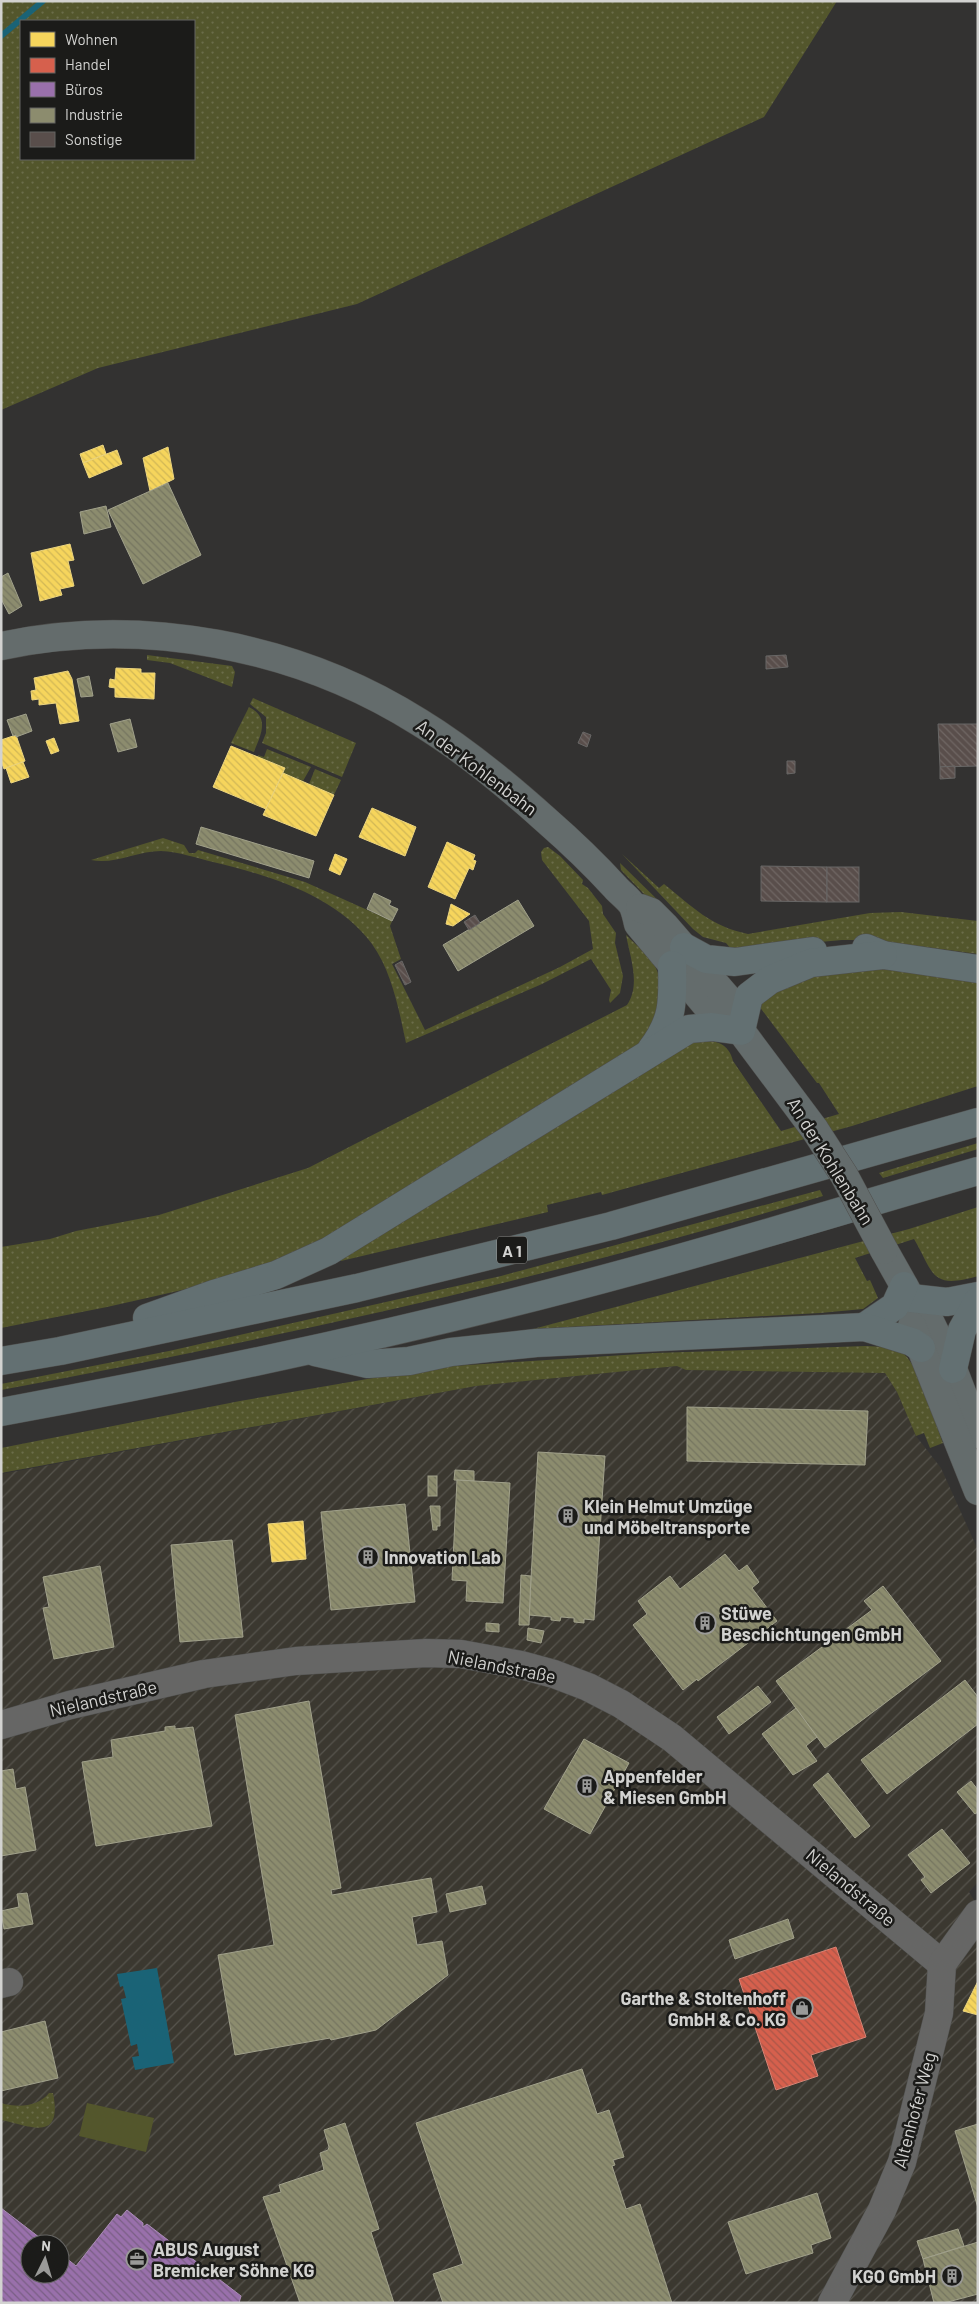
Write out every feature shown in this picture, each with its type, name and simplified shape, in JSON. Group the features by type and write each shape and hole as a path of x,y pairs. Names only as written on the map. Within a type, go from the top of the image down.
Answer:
{"highway":[{"path":"650,1052 663,1034 669,1020 678,956 736,962 840,947 866,948 883,955 978,969"},
{"path":"60,1351 214,1294 276,1275 329,1251 689,1029 712,1028 741,1031 749,996 770,980 812,963 883,955"},
{"name":"A 1","path":"1,1361 60,1351 356,1288 611,1226 978,1122"},
{"path":"1,1412 157,1383 442,1320 633,1271 978,1170"},
{"path":"864,1327 895,1306 907,1292 947,1302 978,1296"},
{"path":"953,1369 962,1330 978,1301"},
{"path":"305,1350 368,1364 409,1361 451,1352 536,1344 864,1327 912,1342 921,1348"}],"main road":[{"name":"An der Kohlenbahn","path":"1,646 73,636 116,634 157,636 246,650 332,677 381,700 418,721 462,751 506,785 583,852 632,906 650,912 678,956 736,1008 741,1031 809,1121 844,1175 907,1292 925,1311 953,1369 978,1434"},
{"name":"An der Kohlenbahn","path":"907,1292 908,1314 978,1491"}],"street":[{"name":"Nielandstraße","path":"1,1724 70,1705 204,1674 296,1662 426,1652 461,1654 554,1674 596,1691 621,1704 672,1738 942,1964"},
{"path":"942,1964 978,1914"},
{"name":"Altenhofer Weg","path":"832,2303 882,2210 902,2162 940,2013 942,1964"}],"shaded area":[{"path":"677,1366 687,1370 885,1373 897,1392 916,1436 941,1468 978,1550 978,1882 969,1892 978,1906 978,2303 1,2303 1,1474 476,1386"}],"green space":[{"path":"1,1 837,1 764,117 357,304 98,368 1,410"},
{"path":"147,655 232,666 235,672 232,687 170,663 147,660"},
{"path":"253,698 356,743 342,777 262,743 266,733 266,717 250,704"},
{"path":"249,707 256,711 262,721 261,733 254,752 231,743"},
{"path":"267,749 311,767 303,781 283,773 285,768 258,757 258,755 264,757"},
{"path":"315,769 341,780 334,795 309,784"},
{"path":"163,838 184,845 189,853 195,853 198,850 305,882 392,921 390,926 401,959 392,964 425,1030 560,967 593,949 589,921 542,860 541,852 544,848 548,847 560,856 583,880 582,884 588,888 602,906 603,914 616,933 615,943 623,976 620,993 610,1003 611,990 591,959 542,984 406,1043 394,992 379,955 357,927 321,900 279,881 188,855 161,851 108,861 91,860"},
{"path":"622,854 659,888 664,884 712,921 748,934 870,913 901,912 978,921 978,954 873,940 842,940 732,950 726,943 703,937 693,929"},
{"path":"620,863 671,913 667,918 621,870"},
{"path":"626,935 653,961 660,978 660,1008 642,1043 301,1252 200,1286 1,1328 1,1247 50,1239 76,1231 159,1215 308,1168 627,1005 631,997 634,980"},
{"path":"821,969 890,969 978,982 978,1086 852,1126 602,1195 601,1192 547,1205 548,1212 341,1261 341,1259 690,1041 704,1040 716,1042 727,1048 733,1061 781,1131 839,1114 819,1083 817,1083 759,1006 765,997"},
{"path":"978,1143 978,1149 883,1178 879,1173"},
{"path":"820,1190 823,1196 620,1253 518,1279 312,1327 1,1390 1,1384 169,1351 501,1276"},
{"path":"978,1207 978,1276 951,1281 936,1276 930,1269 914,1239 855,1258 867,1281 870,1280 878,1298 863,1309 533,1329 909,1229"},
{"path":"866,1346 886,1347 895,1350 904,1354 910,1361 921,1383 943,1443 930,1448 924,1433 916,1436 897,1392 885,1373 686,1370 677,1366 476,1386 1,1473 1,1448 240,1401 437,1367 655,1353"},
{"path":"49,2093 53,2093 55,2109 53,2119 49,2125 42,2128 1,2120 1,2103 14,2106 33,2104"},
{"path":"87,2103 154,2118 146,2152 79,2136"}],"water":[{"path":"157,1968 174,2063 135,2070 132,2057 139,2056 137,2044 131,2046 121,1999 126,1998 123,1986 120,1987 117,1974"}],"building: Wohnen":[{"path":"103,445 106,454 83,463 80,454"},
{"path":"168,447 174,479 150,491 143,458"},
{"path":"117,450 122,464 89,478 83,463"},
{"path":"70,544 74,560 68,561 74,586 60,589 62,595 40,601 31,553"},
{"path":"116,668 141,669 141,673 155,673 154,699 115,697 115,688 109,687 110,679 115,680"},
{"path":"68,671 72,679 79,721 60,724 56,703 39,705 39,699 32,700 31,691 36,690 34,678"},
{"path":"16,735 25,761 4,769 1,761 1,740"},
{"path":"54,738 59,751 51,754 46,741"},
{"path":"231,746 285,768 266,809 213,787"},
{"path":"23,762 29,777 11,783 6,768"},
{"path":"283,773 334,795 316,836 263,815"},
{"path":"372,808 416,827 405,856 359,837"},
{"path":"447,842 475,855 473,860 476,861 473,870 469,868 455,899 428,887"},
{"path":"335,854 347,859 340,875 329,870"},
{"path":"451,904 470,914 453,926 446,924"},
{"path":"303,1521 306,1559 272,1562 268,1524"},
{"path":"978,1981 978,2015 963,2011"}],"building: Handel":[{"name":"Garthe & Stoltenhoff GmbH & Co. KG","path":"836,1947 866,2037 811,2055 818,2076 776,2090 739,1979"}],"building: Büros":[{"name":"ABUS August Bremicker Söhne KG","path":"1,2208 35,2234 20,2234 20,2284 70,2284 70,2261 76,2266 117,2214 121,2217 127,2210 143,2223 143,2227 147,2224 241,2296 239,2303 1,2303"}],"building: Industrie":[{"path":"168,483 201,555 143,584 108,510"},
{"path":"106,506 111,527 84,534 80,512"},
{"path":"8,573 22,606 9,614 1,599 1,577"},
{"path":"89,676 93,696 81,697 77,679"},
{"path":"26,714 32,731 16,737 16,735 13,736 7,720"},
{"path":"130,719 137,747 118,752 110,724"},
{"path":"201,827 314,861 309,878 196,844"},
{"path":"374,893 391,901 389,905 398,909 392,921 367,909"},
{"path":"518,900 534,926 458,971 443,945"},
{"path":"687,1407 868,1411 865,1465 687,1461"},
{"name":"Klein Helmut Umzüge und Möbeltransporte","path":"538,1452 605,1456 594,1620 584,1619 584,1623 574,1622 574,1618 561,1617 560,1621 551,1620 551,1617 529,1615"},
{"path":"455,1470 474,1471 474,1481 454,1480"},
{"path":"428,1476 437,1476 437,1496 428,1496"},
{"path":"457,1480 510,1483 503,1603 466,1601 467,1581 452,1580"},
{"name":"Innovation Lab","path":"405,1504 415,1602 331,1610 321,1512"},
{"path":"430,1506 440,1506 440,1526 437,1526 437,1530 433,1530"},
{"path":"232,1540 243,1637 180,1642 171,1545"},
{"name":"Stüwe Beschichtungen GmbH","path":"725,1554 739,1571 747,1565 759,1582 752,1588 777,1621 698,1681 697,1679 683,1690 633,1625 647,1614 638,1601 670,1576 680,1589"},
{"path":"100,1566 114,1647 54,1659 43,1608 49,1607 43,1577"},
{"path":"521,1575 531,1576 529,1625 519,1625"},
{"path":"883,1586 941,1661 825,1748 776,1681 872,1610 864,1601"},
{"path":"486,1623 499,1624 499,1632 486,1631"},
{"path":"528,1628 544,1631 541,1643 527,1640"},
{"path":"965,1680 978,1697 978,1724 887,1794 861,1760"},
{"path":"758,1686 771,1702 729,1734 717,1717"},
{"path":"309,1701 341,1888 331,1890 332,1895 431,1878 437,1912 412,1917 417,1945 442,1941 448,1975 376,2030 331,2040 330,2038 235,2055 218,1955 274,1945 235,1715"},
{"path":"796,1708 817,1737 806,1746 817,1761 793,1775 762,1734"},
{"path":"175,1726 175,1729 193,1727 212,1826 96,1846 82,1762 113,1757 111,1740 165,1731 165,1727"},
{"name":"Appenfelder & Miesen GmbH","path":"584,1739 629,1763 590,1834 544,1809"},
{"path":"13,1769 16,1789 25,1787 36,1850 1,1856 1,1771"},
{"path":"828,1773 870,1826 855,1838 813,1785"},
{"path":"971,1781 978,1790 978,1812 975,1814 957,1792"},
{"path":"942,1829 970,1863 931,1893 921,1880 925,1877 908,1855"},
{"path":"482,1886 486,1904 450,1912 446,1894"},
{"path":"27,1893 33,1924 4,1929 1,1911 19,1907 17,1894"},
{"path":"788,1919 794,1938 735,1959 729,1940"},
{"path":"45,2021 58,2078 1,2091 1,2032"},
{"path":"582,2069 597,2114 609,2110 624,2157 613,2160 615,2165 612,2166 626,2209 640,2204 672,2303 443,2303 433,2274 463,2264 416,2123"},
{"path":"345,2123 379,2229 371,2232 394,2303 300,2303 263,2197 281,2192 279,2185 324,2170 320,2153 328,2150 329,2147 324,2130"},
{"path":"978,2124 978,2208 955,2131"},
{"path":"817,2193 831,2238 811,2245 813,2253 746,2274 728,2222"},
{"path":"958,2229 964,2246 923,2259 917,2241"},
{"name":"KGO GmbH","path":"978,2242 978,2294 944,2303 934,2303 923,2259"}],"building: Sonstige":[{"path":"786,655 788,667 766,669 766,656"},
{"path":"938,724 978,724 978,766 940,767"},
{"path":"583,732 591,735 587,747 578,743"},
{"path":"787,761 795,761 795,773 787,774"},
{"path":"955,766 955,778 940,779 940,767"},
{"path":"761,866 827,867 827,902 761,901"},
{"path":"827,867 859,867 859,902 827,902"},
{"path":"475,915 480,923 469,930 464,922"},
{"path":"402,961 411,982 405,985 395,965"}],"waterway":[{"path":"20,20 43,1"},
{"path":"1,36 20,20"}],"place":[{"name":"Klein Helmut Umzüge und Möbeltransporte","path":"568,1516"},
{"name":"Innovation Lab","path":"368,1557"},
{"name":"Stüwe Beschichtungen GmbH","path":"705,1623"},
{"name":"Appenfelder & Miesen GmbH","path":"587,1786"},
{"name":"Garthe & Stoltenhoff GmbH & Co. KG","path":"802,2008"},
{"name":"ABUS August Bremicker Söhne KG","path":"137,2259"},
{"name":"KGO GmbH","path":"952,2276"}]}
